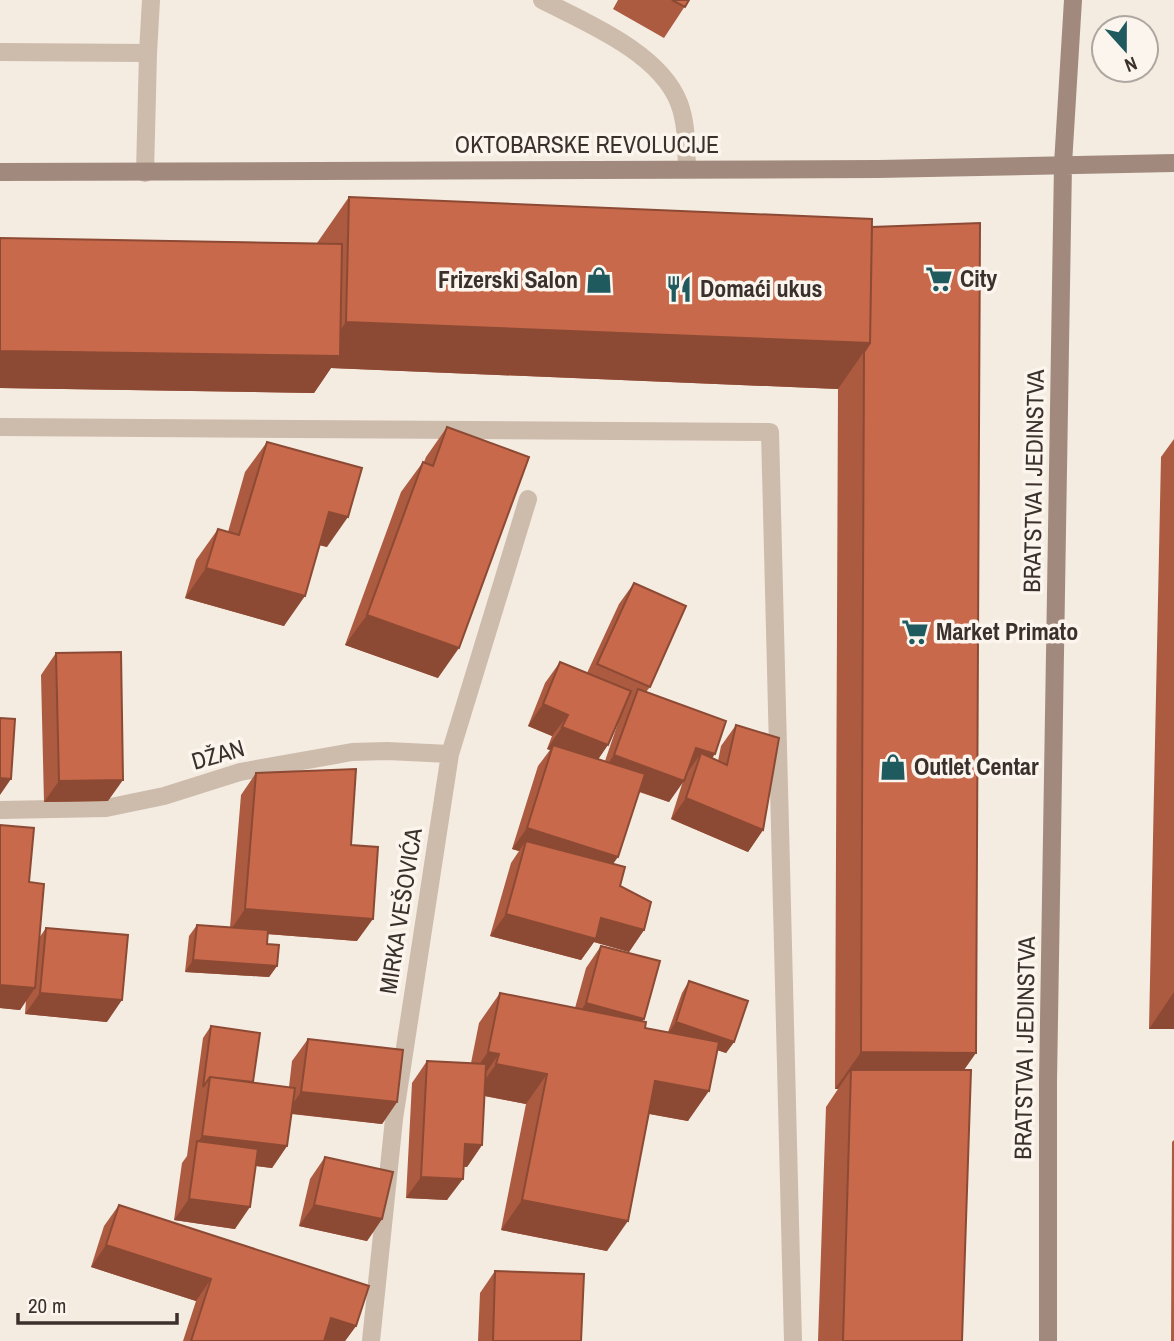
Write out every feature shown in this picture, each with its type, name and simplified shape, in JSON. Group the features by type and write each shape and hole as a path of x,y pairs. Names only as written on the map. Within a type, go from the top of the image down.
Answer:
{"main road":[{"name":"BRATSTVA I JEDINSTVA","path":"1048,1341 1048,1081 1063,164 1073,0"},
{"name":"OKTOBARSKE REVOLUCIJE","path":"0,172 878,169 1174,163"}],"street":[{"path":"145,173 151,0"},
{"path":"542,0 604,32 645,60 667,81 679,104 685,128 687,168"},
{"path":"0,52 148,54"},
{"path":"0,427 771,432 793,1341"},
{"name":"MIRKA VEŠOVIĆA","path":"371,1341 394,1119 450,754 528,499"},
{"name":"DŽAN","path":"0,810 106,808 164,796 240,772 352,752 450,754"}],"building":[{"path":"672,0 689,0 685,7"},
{"path":"349,197 872,219 870,343 346,322"},
{"path":"980,223 976,1053 861,1052 864,352 870,343 872,227"},
{"path":"0,238 342,244 340,356 0,351"},
{"path":"447,427 529,457 459,648 367,615 423,462 433,466"},
{"path":"267,442 362,468 348,517 329,512 305,596 206,568 218,529 239,535"},
{"path":"634,583 686,606 650,687 597,664"},
{"path":"121,652 123,780 59,781 56,653"},
{"path":"560,662 631,691 608,745 562,727 568,715 543,704"},
{"path":"638,689 726,721 715,754 696,748 684,781 614,755"},
{"path":"0,718 15,719 11,779 0,778"},
{"path":"736,725 779,738 763,830 686,798 701,753 727,765"},
{"path":"553,745 645,774 618,857 527,828"},
{"path":"356,769 351,845 378,847 373,919 245,909 256,773"},
{"path":"0,825 34,828 29,882 44,884 35,988 0,985"},
{"path":"526,841 625,867 620,886 651,902 644,930 601,918 596,939 506,914"},
{"path":"197,925 268,930 267,944 279,945 277,966 193,960"},
{"path":"46,928 128,935 122,1000 40,993"},
{"path":"601,946 660,961 644,1019 586,1003"},
{"path":"689,981 748,1001 734,1042 676,1022"},
{"path":"500,993 646,1022 645,1028 719,1042 709,1091 655,1081 628,1221 522,1200 547,1074 496,1064 499,1054 488,1052"},
{"path":"211,1026 260,1033 253,1082 210,1077 203,1087"},
{"path":"308,1039 403,1050 397,1102 301,1092"},
{"path":"427,1061 486,1064 482,1145 465,1144 463,1179 421,1177"},
{"path":"851,1070 971,1070 962,1341 843,1341"},
{"path":"210,1077 295,1088 287,1146 202,1136"},
{"path":"197,1141 258,1149 250,1207 189,1199"},
{"path":"325,1157 393,1172 382,1219 314,1205"},
{"path":"119,1205 369,1286 356,1326 331,1318 324,1341 191,1341 211,1279 106,1245"},
{"path":"495,1271 584,1274 581,1341 493,1341"}],"place":[{"name":"City","path":"939,279"},
{"name":"Frizerski Salon","path":"599,280"},
{"name":"Domaći ukus","path":"679,289"},
{"name":"Market Primato","path":"915,632"},
{"name":"Outlet Centar","path":"893,767"}]}
